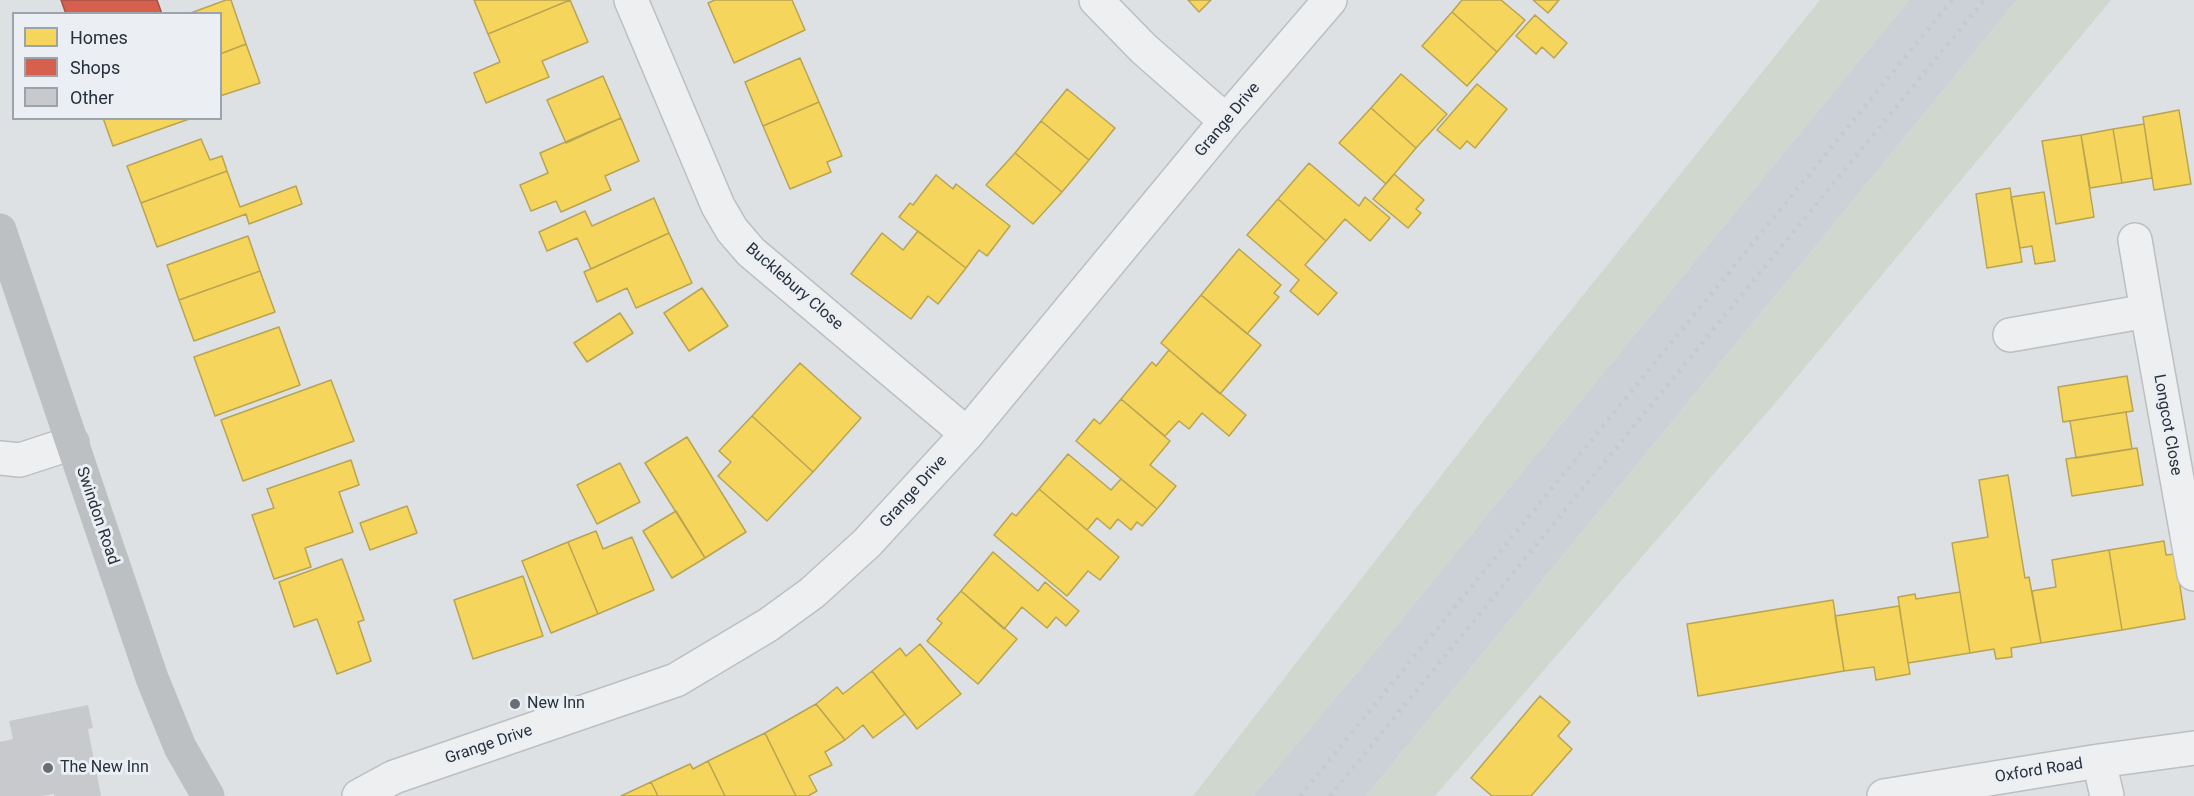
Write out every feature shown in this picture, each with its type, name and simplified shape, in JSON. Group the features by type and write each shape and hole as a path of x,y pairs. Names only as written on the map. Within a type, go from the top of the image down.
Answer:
{"main road":[{"name":"Swindon Road","path":"0,230 152,678 180,747 208,796"}],"street":[{"name":"Bucklebury Close","path":"631,0 718,206 732,230 752,252 967,434"},
{"path":"1096,0 1144,49 1226,121"},
{"name":"Grange Drive","path":"359,796 394,777 676,680 768,625 813,593 867,543 967,434 1226,121 1330,0"},
{"name":"Longcot Close","path":"2135,240 2194,574"},
{"path":"2010,335 2147,311"},
{"path":"0,458 20,460 72,443"},
{"name":"Oxford Road","path":"1884,796 2194,748"},
{"path":"2099,761 2107,796"}],"shaded area":[{"path":"1820,0 1909,0 1391,632 1253,796 1193,796 1523,370"},
{"path":"1909,0 2017,0 1366,796 1253,796 1391,632"},
{"path":"2017,0 2111,0 1776,402 1435,796 1366,796"}],"building: Homes":[{"path":"231,0 246,44 222,53 222,12 193,12"},
{"path":"474,0 570,0 488,34"},
{"path":"570,0 588,42 542,61 549,77 486,103 474,73 500,62 488,34"},
{"path":"715,0 792,0 805,30 734,63 708,3"},
{"path":"1188,0 1211,0 1199,12"},
{"path":"1462,0 1501,0 1525,20 1497,52 1452,12"},
{"path":"1533,0 1559,0 1548,13"},
{"path":"1452,12 1497,52 1467,86 1422,46"},
{"path":"1535,15 1567,43 1554,58 1542,47 1536,54 1516,36"},
{"path":"246,44 260,83 222,95 222,53"},
{"path":"800,58 819,102 763,126 745,82"},
{"path":"1401,74 1447,114 1416,148 1371,108"},
{"path":"603,76 621,118 566,143 547,100"},
{"path":"1477,84 1507,109 1475,148 1467,141 1460,149 1437,130"},
{"path":"1067,89 1115,128 1089,160 1041,121"},
{"path":"819,102 842,156 827,162 831,172 790,189 763,126"},
{"path":"1371,108 1416,148 1386,184 1339,143"},
{"path":"2179,110 2191,184 2154,190 2143,117"},
{"path":"621,118 639,161 605,176 611,190 561,212 556,201 531,211 520,185 548,173 540,153"},
{"path":"104,120 186,120 113,146"},
{"path":"1041,121 1089,160 1062,192 1015,153"},
{"path":"2144,124 2152,178 2122,183 2113,129"},
{"path":"2113,129 2122,183 2090,188 2081,135"},
{"path":"2081,135 2094,217 2056,224 2042,141"},
{"path":"201,139 210,160 222,156 227,171 141,203 127,166"},
{"path":"1015,153 1062,192 1033,224 986,185"},
{"path":"1309,163 1359,206 1365,197 1390,218 1370,241 1345,219 1326,241 1278,199"},
{"path":"227,171 240,207 296,186 302,204 249,224 246,214 157,247 141,203"},
{"path":"1394,174 1424,200 1416,209 1421,213 1408,228 1373,199"},
{"path":"936,175 953,189 956,184 1010,226 987,256 979,250 966,268 899,217 910,203 913,205"},
{"path":"2010,188 2022,262 1987,268 1976,194"},
{"path":"2044,192 2055,261 2035,264 2032,246 2020,248 2011,197"},
{"path":"654,198 669,233 591,269 577,238 547,251 539,232 585,211 592,226"},
{"path":"1278,199 1326,241 1305,265 1337,293 1318,315 1290,291 1299,280 1247,235"},
{"path":"918,231 966,268 938,304 928,296 911,319 851,274 882,233 903,250"},
{"path":"669,233 692,283 636,308 627,288 597,302 584,272"},
{"path":"248,236 260,271 179,300 167,265"},
{"path":"1239,249 1281,285 1274,293 1279,297 1247,334 1201,295"},
{"path":"260,271 275,312 194,341 179,300"},
{"path":"702,288 728,326 689,351 664,313"},
{"path":"1201,295 1261,345 1220,394 1161,343"},
{"path":"620,313 633,333 587,362 574,343"},
{"path":"279,327 300,385 215,416 194,357"},
{"path":"1169,350 1246,415 1229,436 1202,413 1189,429 1179,421 1165,436 1121,399 1152,362 1156,366"},
{"path":"800,363 861,418 813,472 752,416"},
{"path":"2127,376 2133,411 2063,422 2058,387"},
{"path":"331,380 354,441 243,481 221,420"},
{"path":"1121,399 1170,441 1150,465 1176,486 1157,509 1076,441 1094,419 1100,424"},
{"path":"2126,412 2132,449 2076,458 2070,421"},
{"path":"752,416 813,472 767,521 718,476 731,462 719,451"},
{"path":"687,437 746,532 705,558 645,463"},
{"path":"2137,448 2143,485 2072,496 2066,459"},
{"path":"1068,454 1111,490 1121,479 1157,509 1142,526 1137,522 1131,530 1118,519 1110,529 1097,518 1087,530 1039,489"},
{"path":"351,460 359,485 339,492 353,532 305,548 311,567 274,579 252,515 274,508 267,489"},
{"path":"620,463 640,502 597,524 577,485"},
{"path":"2008,475 2025,578 2029,577 2041,643 2011,648 2012,657 1996,659 1994,649 1970,653 1952,543 1988,537 1979,480"},
{"path":"1039,489 1119,557 1100,580 1088,571 1067,596 994,535 1012,513 1016,516"},
{"path":"407,506 417,533 370,550 360,523"},
{"path":"676,511 705,558 672,578 643,531"},
{"path":"596,531 603,549 632,537 654,590 598,614 568,542"},
{"path":"2164,541 2166,555 2175,554 2185,619 2122,630 2109,550"},
{"path":"568,542 598,614 551,633 522,561"},
{"path":"2109,550 2122,630 2041,643 2032,591 2056,587 2052,560"},
{"path":"993,552 1038,591 1045,582 1079,611 1066,626 1056,617 1047,628 1022,607 1004,629 961,591"},
{"path":"342,559 364,620 358,622 371,661 337,674 317,619 294,627 279,582"},
{"path":"523,576 543,636 473,659 454,600"},
{"path":"961,591 1017,639 978,684 927,641 942,623 937,619"},
{"path":"1960,592 1970,653 1908,663 1898,597 1915,594 1916,599"},
{"path":"1833,600 1844,671 1698,696 1687,624"},
{"path":"1899,606 1910,674 1876,680 1874,667 1844,671 1835,616"},
{"path":"920,644 961,694 917,729 872,671 900,648 906,656"},
{"path":"872,671 905,714 873,738 863,725 845,740 816,704 837,687 843,694"},
{"path":"1540,696 1570,722 1558,736 1572,749 1531,796 1492,796 1471,778"},
{"path":"816,704 845,740 825,752 832,765 809,776 817,791 808,796 796,796 765,733"},
{"path":"765,733 796,796 725,796 708,761"},
{"path":"708,761 725,796 658,796 651,782 690,764 693,769"},
{"path":"651,782 658,796 621,796"}],"building: Shops":[{"path":"61,0 157,0 161,12 65,12"}],"building: Other":[{"name":"The New Inn","path":"88,705 93,728 88,729 101,796 54,796 54,794 0,796 0,742 13,739 9,721"}],"railway":[{"path":"1300,796 1952,0"},
{"path":"1330,796 1984,0"}],"place":[{"name":"New Inn","path":"515,704"},
{"name":"The New Inn","path":"48,768"}]}
